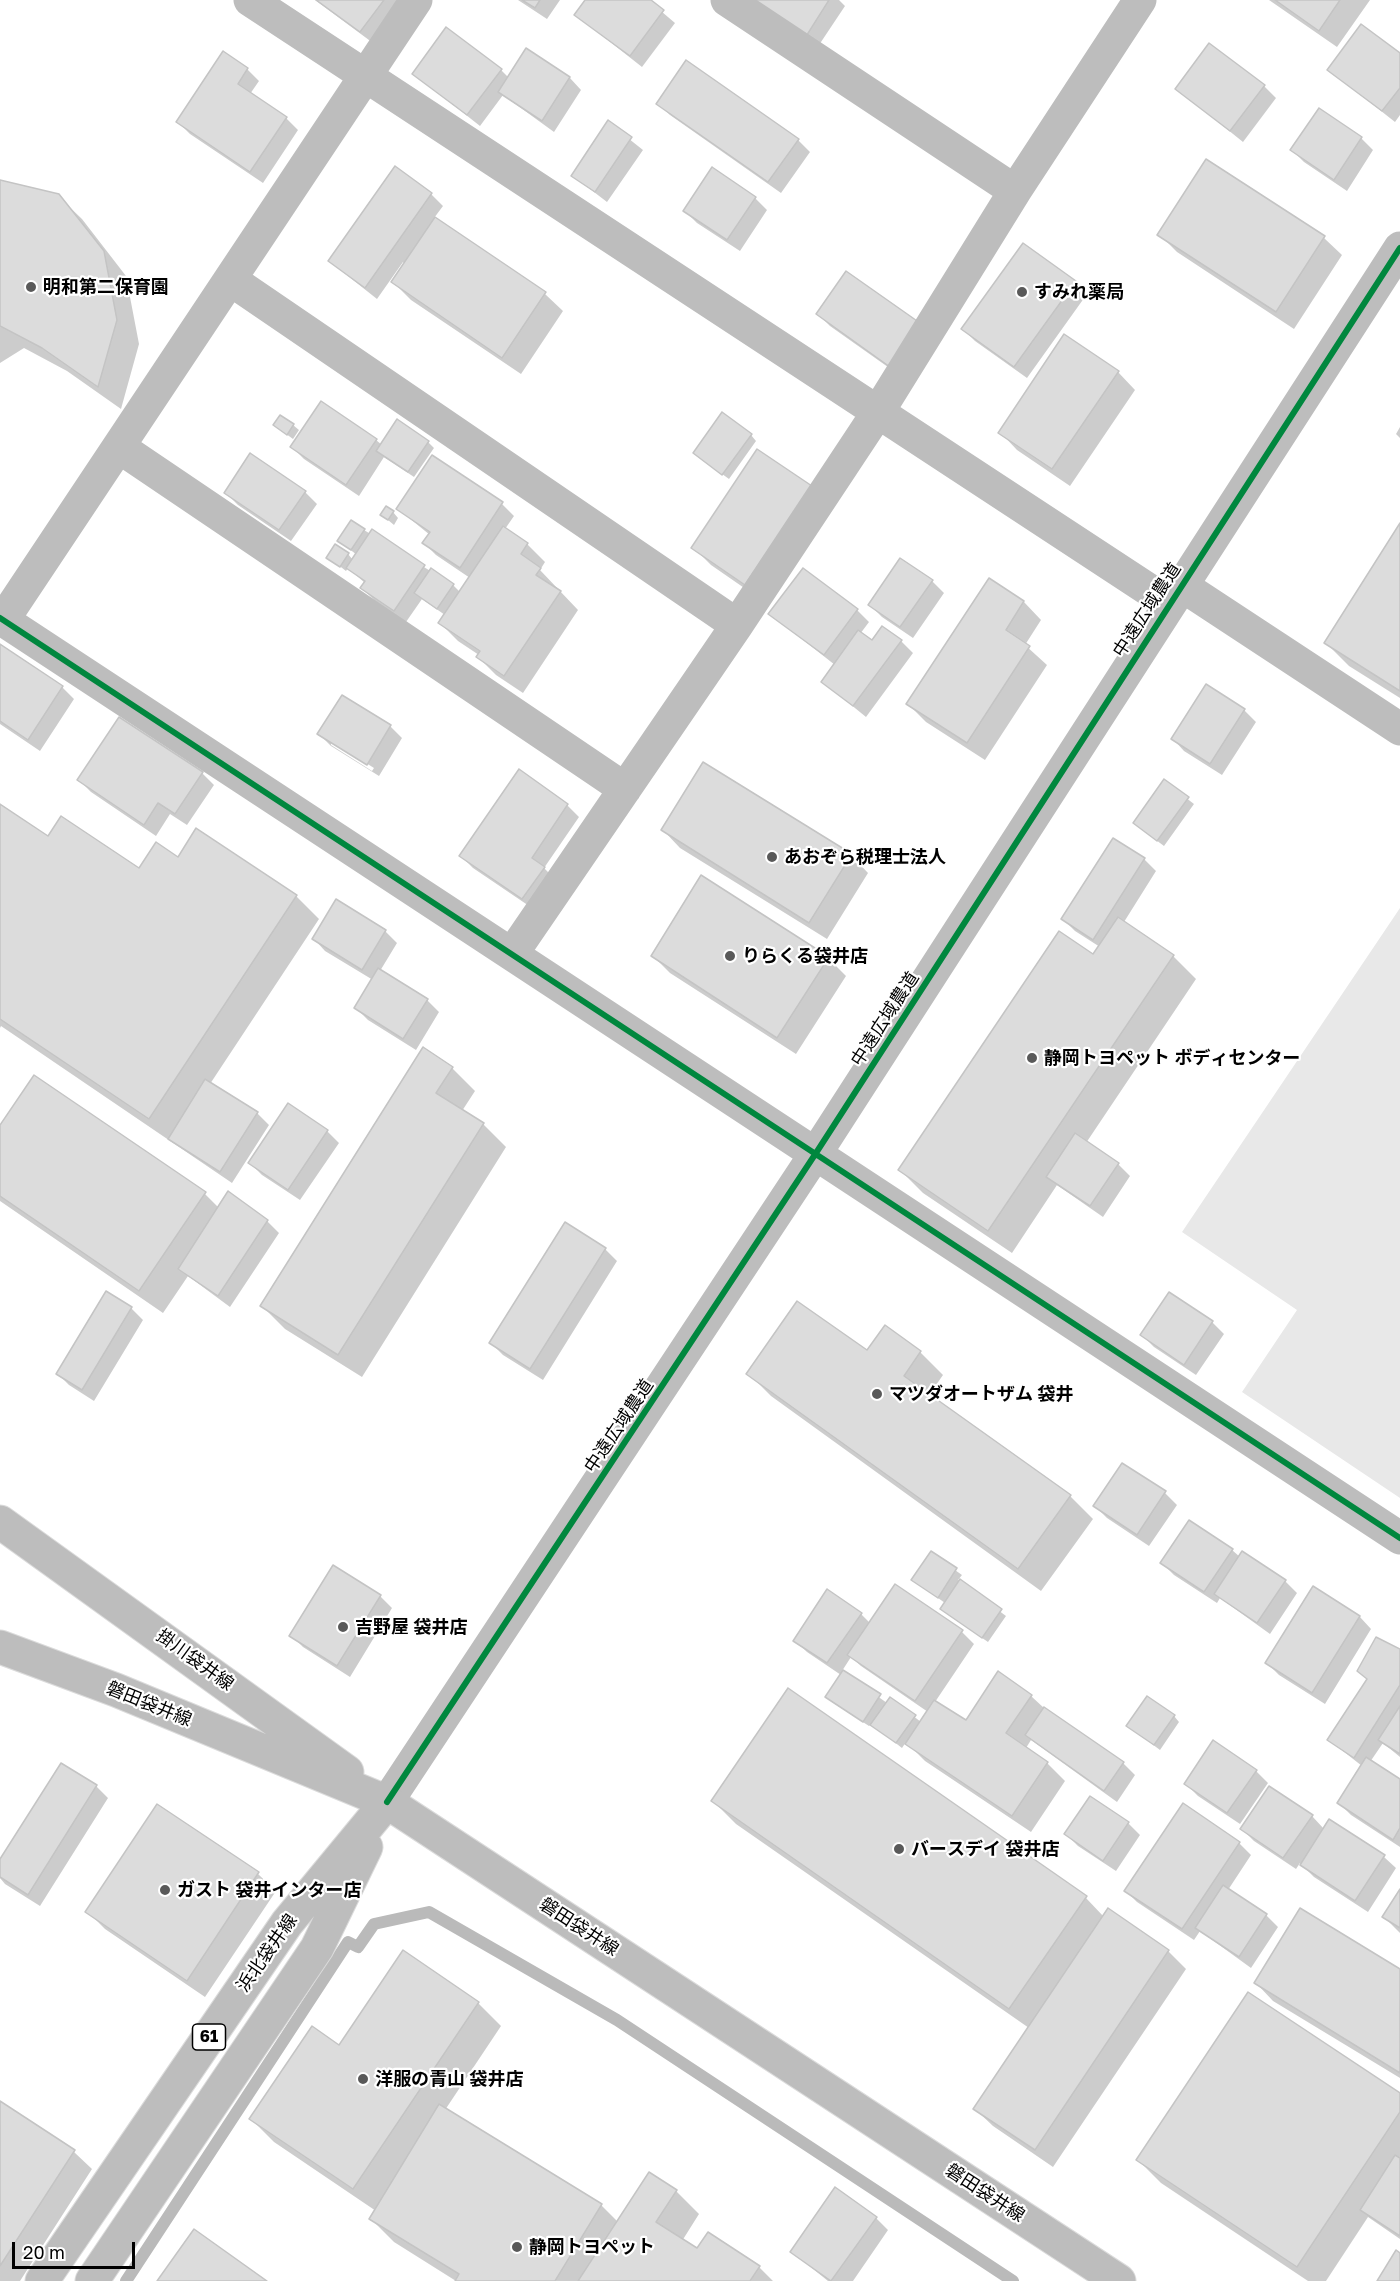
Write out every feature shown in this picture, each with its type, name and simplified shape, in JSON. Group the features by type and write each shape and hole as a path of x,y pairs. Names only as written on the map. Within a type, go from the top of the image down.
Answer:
{"street":[{"path":"250,0 878,412 1400,729"},
{"path":"416,0 231,280 2,619 1400,1538"},
{"path":"727,0 1015,191"},
{"path":"512,954 737,625 878,412 1015,191 1140,0"},
{"name":"中遠広域農道","path":"387,1802 816,1153 1400,248"},
{"path":"231,280 737,625"},
{"path":"119,447 625,789"},
{"name":"掛川袋井線","path":"0,1522 387,1802"},
{"name":"磐田袋井線","path":"0,1647 116,1690 387,1802 1119,2281"},
{"name":"浜北袋井線","path":"42,2281 287,1923 387,1802"},
{"name":"浜北袋井線","path":"92,2281 317,1948 387,1802"}],"shaded area":[{"path":"1400,908 1400,1498 1242,1392 1297,1310 1182,1232"}],"building":[{"path":"316,0 384,0 360,32"},
{"path":"522,0 540,0 535,8"},
{"path":"585,0 651,0 664,10 630,56 574,15"},
{"path":"749,0 829,0 805,38"},
{"path":"1275,0 1340,0 1319,31"},
{"path":"1361,24 1400,53 1400,88 1382,111 1327,70"},
{"path":"446,27 502,69 467,115 412,74"},
{"path":"1209,43 1265,85 1230,131 1175,89"},
{"path":"526,48 570,77 542,121 498,92"},
{"path":"223,51 248,68 238,84 287,117 250,172 176,122"},
{"path":"686,60 799,139 768,182 656,104"},
{"path":"1319,108 1362,137 1334,180 1290,150"},
{"path":"608,120 632,137 595,192 571,176"},
{"path":"1206,159 1325,236 1276,312 1157,235"},
{"path":"395,166 432,193 365,288 328,261"},
{"path":"712,167 756,197 727,240 683,211"},
{"path":"0,180 59,194 104,251 117,320 98,387 42,348 0,326"},
{"path":"435,217 546,292 502,358 391,282"},
{"path":"1023,243 1076,281 1014,367 961,329"},
{"path":"846,271 920,323 890,367 816,314"},
{"path":"1064,334 1119,371 1052,469 998,433"},
{"path":"321,401 377,439 346,485 290,447"},
{"path":"722,412 752,434 722,475 693,453"},
{"path":"280,415 294,424 287,435 273,425"},
{"path":"397,419 429,441 408,472 376,451"},
{"path":"757,449 812,486 745,585 691,548"},
{"path":"250,453 306,491 279,530 224,493"},
{"path":"432,455 503,502 460,568 422,543 430,532 396,509"},
{"path":"386,506 394,511 388,520 380,515"},
{"path":"351,520 365,529 351,550 337,541"},
{"path":"1400,523 1400,691 1324,643"},
{"path":"503,526 528,543 521,554 541,568 536,575 561,591 504,676 476,657 480,651 438,623"},
{"path":"372,529 425,565 394,611 360,588 365,581 346,568"},
{"path":"335,544 349,553 340,567 326,558"},
{"path":"900,558 933,580 900,627 868,605"},
{"path":"431,568 454,584 437,609 414,593"},
{"path":"803,568 858,609 824,655 768,614"},
{"path":"989,578 1024,601 1006,630 1030,646 967,743 906,704"},
{"path":"882,626 902,640 853,706 821,682 858,630 872,640"},
{"path":"0,644 63,686 28,740 0,721"},
{"path":"1206,684 1245,709 1210,764 1171,739"},
{"path":"342,695 391,725 367,765 317,734"},
{"path":"119,717 203,772 175,814 158,803 144,825 77,780"},
{"path":"703,762 852,854 809,923 661,830"},
{"path":"519,769 568,804 532,858 545,867 522,899 459,856"},
{"path":"1164,779 1189,797 1157,841 1133,823"},
{"path":"0,804 48,836 61,816 139,868 156,842 178,857 196,828 297,895 149,1119 0,1019"},
{"path":"1113,838 1145,858 1093,940 1061,919"},
{"path":"701,875 829,957 777,1038 651,956"},
{"path":"336,899 386,930 362,970 312,939"},
{"path":"1118,917 1174,955 988,1231 898,1170 1059,931 1093,954"},
{"path":"378,968 428,999 403,1039 354,1008"},
{"path":"423,1047 453,1067 436,1093 484,1123 338,1355 260,1306"},
{"path":"34,1075 206,1192 139,1291 0,1196 0,1125"},
{"path":"205,1079 258,1112 220,1172 168,1139"},
{"path":"288,1103 328,1130 288,1190 248,1163"},
{"path":"1075,1133 1119,1163 1090,1206 1046,1177"},
{"path":"228,1191 268,1220 218,1296 178,1269"},
{"path":"565,1222 606,1248 530,1369 489,1343"},
{"path":"106,1291 132,1307 82,1390 56,1374"},
{"path":"1169,1292 1213,1321 1184,1365 1140,1335"},
{"path":"797,1301 867,1350 885,1325 921,1351 904,1376 1071,1495 1018,1569 746,1374"},
{"path":"1122,1463 1166,1491 1137,1535 1093,1506"},
{"path":"1189,1520 1233,1549 1204,1592 1160,1563"},
{"path":"931,1551 957,1568 938,1598 911,1580"},
{"path":"1242,1551 1286,1580 1257,1623 1214,1594"},
{"path":"333,1565 381,1595 337,1666 289,1636"},
{"path":"960,1579 1002,1609 982,1638 940,1609"},
{"path":"895,1584 963,1630 915,1701 847,1655"},
{"path":"1313,1586 1360,1616 1312,1693 1265,1663"},
{"path":"827,1589 862,1613 827,1663 793,1641"},
{"path":"1376,1637 1400,1649 1400,1685 1354,1758 1327,1740 1367,1679 1357,1671"},
{"path":"843,1670 881,1694 863,1722 825,1697"},
{"path":"998,1671 1032,1695 1006,1733 1048,1762 1012,1816 905,1744 934,1700 966,1720"},
{"name":"バースデイ 袋井店","path":"788,1688 1087,1896 1009,2009 711,1801"},
{"path":"1147,1696 1175,1715 1154,1745 1126,1726"},
{"path":"890,1697 916,1715 896,1743 870,1725"},
{"path":"1400,1706 1400,1754 1378,1740"},
{"path":"1044,1707 1124,1762 1104,1791 1025,1735"},
{"path":"1213,1740 1257,1770 1227,1813 1184,1784"},
{"path":"1366,1757 1400,1779 1400,1828 1393,1840 1337,1803"},
{"path":"61,1763 97,1785 28,1895 0,1877 0,1859"},
{"path":"1269,1786 1313,1815 1283,1858 1240,1829"},
{"path":"1090,1796 1129,1822 1103,1861 1064,1834"},
{"path":"1183,1803 1240,1842 1182,1929 1124,1891"},
{"path":"157,1804 259,1872 187,1981 85,1912"},
{"path":"1329,1819 1385,1855 1355,1901 1300,1865"},
{"path":"1223,1885 1267,1914 1239,1957 1195,1928"},
{"path":"1400,1889 1400,1928 1382,1917"},
{"path":"1108,1908 1169,1950 1035,2150 973,2109"},
{"path":"1300,1908 1400,1969 1400,2073 1254,1983"},
{"path":"403,1950 479,2002 353,2189 249,2119 312,2026 339,2045"},
{"path":"1248,1992 1400,2093 1400,2112 1297,2267 1136,2160"},
{"path":"0,2101 75,2150 0,2266"},
{"path":"439,2104 602,2204 555,2281 455,2281 459,2274 369,2219"},
{"path":"1395,2155 1400,2158 1400,2236 1360,2210"},
{"path":"649,2172 677,2190 656,2222 697,2248 708,2232 760,2266 750,2281 578,2281"},
{"path":"835,2187 877,2217 831,2281 790,2252"},
{"path":"194,2229 267,2281 157,2281"},
{"path":"1396,2250 1400,2253 1400,2281 1377,2281"}],"waterway":[{"path":"126,2281 348,1942 358,1947 374,1924 429,1912 617,2020 1013,2281"}],"cycle path":[{"path":"387,1802 816,1153 1400,248"},
{"path":"0,618 1400,1538"}],"place":[{"name":"明和第二保育園","path":"31,287"},
{"name":"すみれ薬局","path":"1022,292"},
{"name":"あおぞら税理士法人","path":"772,857"},
{"name":"りらくる袋井店","path":"730,956"},
{"name":"静岡トヨペット ボディセンター","path":"1032,1058"},
{"name":"マツダオートザム 袋井","path":"877,1394"},
{"name":"吉野屋 袋井店","path":"343,1627"},
{"name":"バースデイ 袋井店","path":"899,1849"},
{"name":"ガスト 袋井インター店","path":"165,1890"},
{"name":"洋服の青山 袋井店","path":"363,2079"},
{"name":"静岡トヨペット","path":"517,2247"}]}
